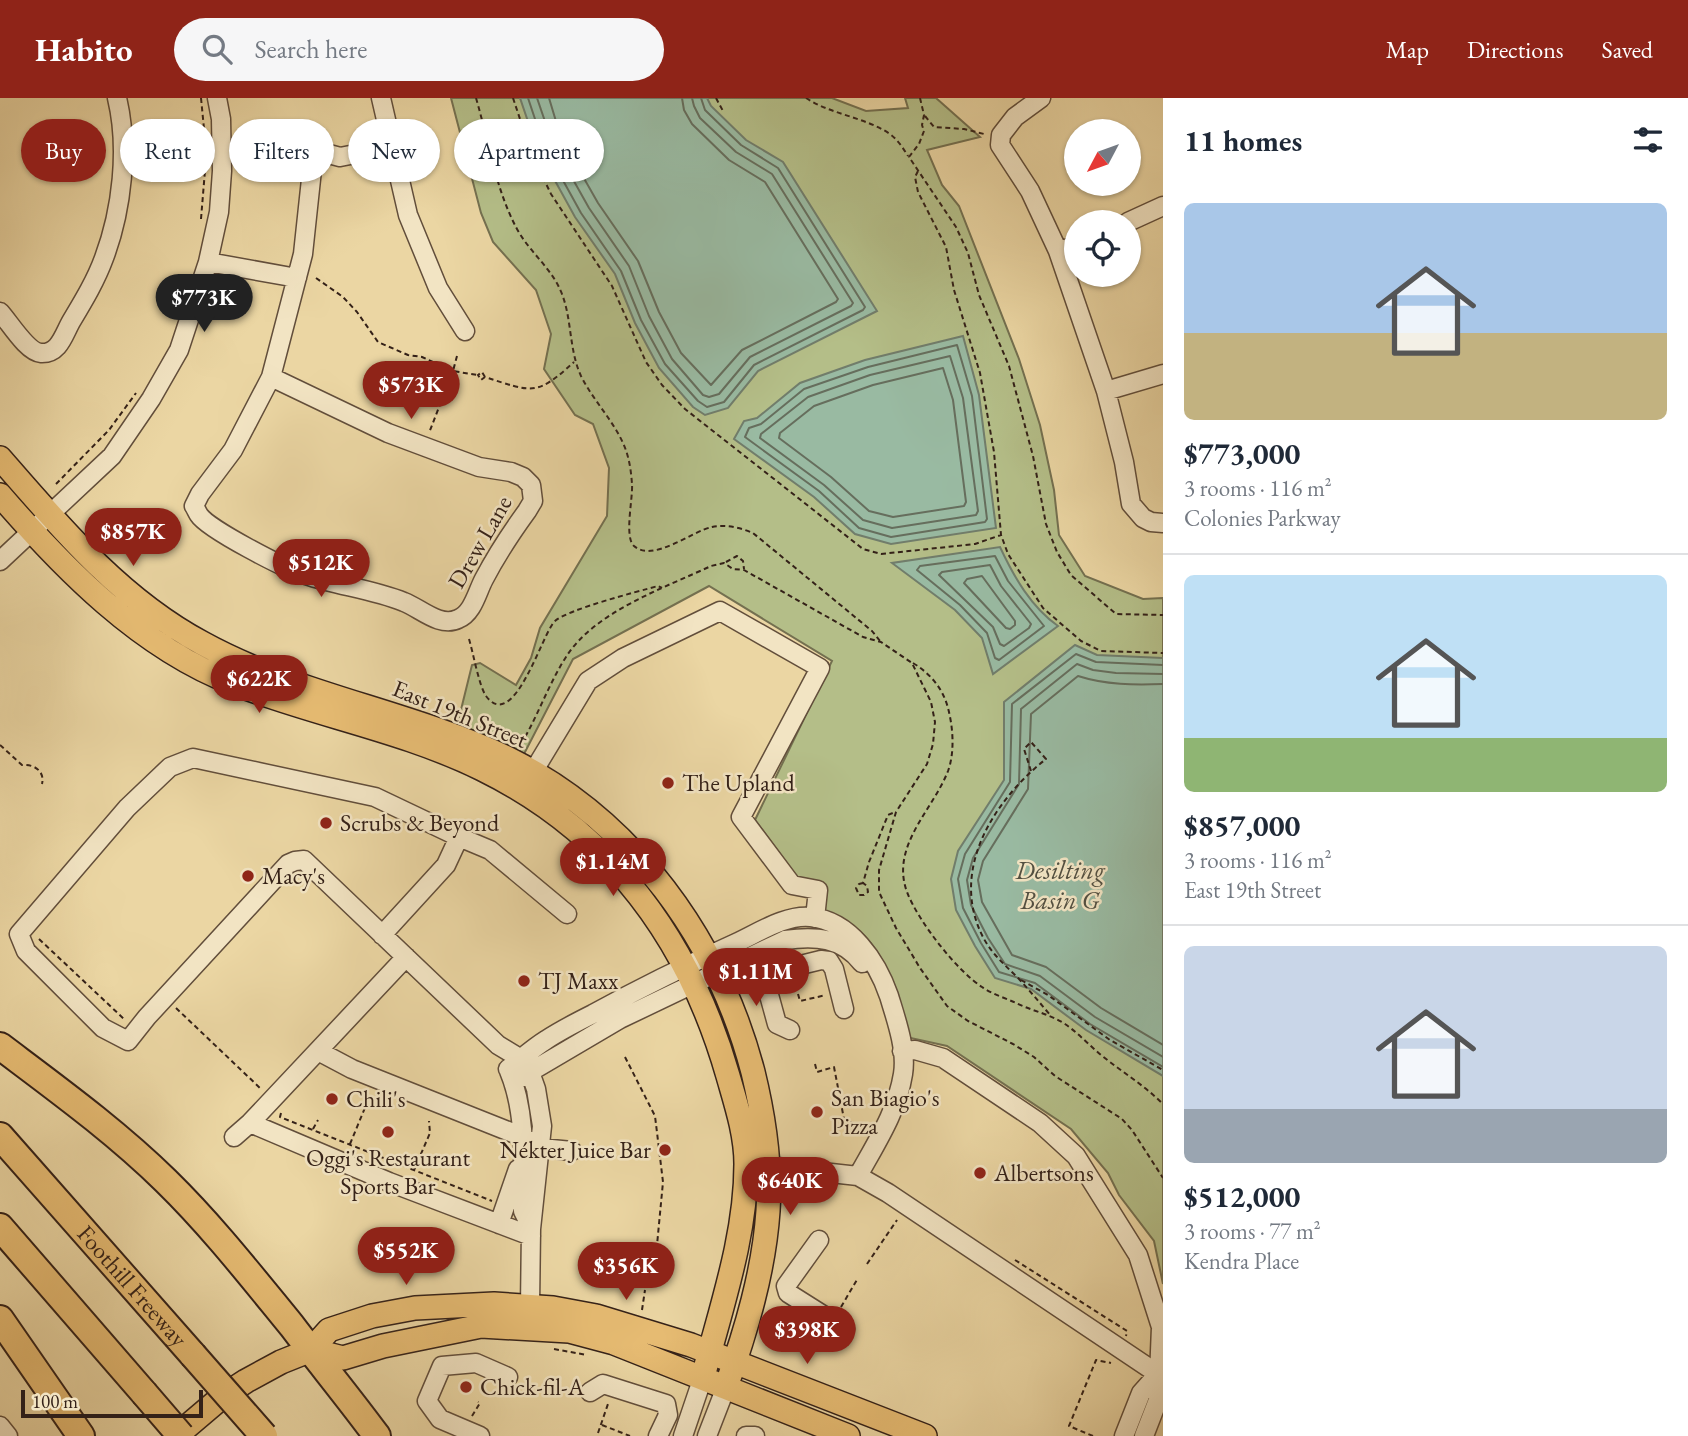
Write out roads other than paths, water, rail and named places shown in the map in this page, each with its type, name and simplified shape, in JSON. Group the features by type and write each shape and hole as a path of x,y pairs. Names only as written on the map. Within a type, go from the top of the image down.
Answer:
{"highway":[{"path":"0,1046 83,1108 166,1181 230,1248 377,1436"},
{"name":"Foothill Freeway","path":"0,1136 264,1436"},
{"path":"0,1227 178,1436"},
{"path":"0,1319 81,1436"}],"main road":[{"name":"East 19th Street","path":"0,458 110,577 199,642 248,666 487,749 533,772 604,822 638,856 667,892 713,964 749,1057 763,1111 768,1166 764,1250 743,1340 726,1387"},
{"name":"East 19th Street","path":"0,495 32,532 90,590 133,625 182,658 230,682 430,747 481,768 523,792 592,844 649,907 689,975 720,1050 740,1120 746,1161 740,1241 703,1377"},
{"path":"178,1436 223,1396 281,1362 311,1350 329,1330 372,1316 415,1307 494,1304 530,1306 596,1316 735,1361 925,1436"},
{"path":"311,1350 343,1358 424,1336 481,1326 569,1331 614,1343 848,1436"}],"street":[{"path":"0,312 19,333 24,344 34,352 44,353 56,348 62,340 90,289 105,256 121,182 122,144 117,98"},
{"path":"0,561 112,456 151,399 179,350 208,262 219,212 222,171 221,119 217,98"},
{"path":"381,98 385,119"},
{"path":"1041,98 993,134 1030,191 1058,251 1106,391 1124,462 1131,504 1143,518 1163,523"},
{"path":"271,377 303,254 316,159 325,153 340,157 348,155"},
{"path":"400,182 423,256 438,288 465,331"},
{"path":"1141,216 1163,206"},
{"path":"1058,251 1064,249"},
{"path":"208,262 297,278"},
{"path":"1106,391 1163,374"},
{"name":"Drew Lane","path":"271,377 388,433 479,467 511,472 523,477 531,485 533,501 482,581 468,610 459,619 447,622 403,601 356,586 304,575 257,553 199,517 194,506 200,494 233,450 271,377"},
{"path":"533,772 588,681 622,658 720,611 820,668 741,817 792,885 818,890 815,918"},
{"path":"530,1306 531,1233 542,1126 536,1089 498,1045 304,860 288,864 128,1041 103,1028 64,990 26,951 19,934 127,808 170,767 193,758 375,797 490,850 567,914"},
{"path":"382,935 446,866 459,837"},
{"path":"713,964 782,922 808,916 833,922 851,934 883,979 902,1051 903,1072 894,1109 858,1176"},
{"path":"518,1070 620,1019 689,975 713,964 785,940 809,937 825,939 853,952 891,1003"},
{"path":"233,1137 250,1123 406,957"},
{"path":"790,1030 777,1024 766,984 766,976 772,972 821,960 829,961 834,969 844,1009"},
{"path":"318,1051 352,1069 523,1137 541,1148 572,1151"},
{"path":"902,1051 915,1051 943,1058 1040,1123 1076,1156 1138,1255 1161,1327 1160,1368 1141,1393 1124,1436"},
{"path":"518,1070 523,1137 523,1211 531,1233"},
{"path":"250,1123 389,1182 499,1224 531,1233"},
{"path":"499,1224 523,1156"},
{"path":"768,1166 858,1176 1157,1374"},
{"path":"819,1240 786,1286 788,1293 841,1322"},
{"path":"480,1436 440,1419 428,1401 442,1366 476,1363 508,1377"},
{"path":"1144,1436 1158,1400 1157,1374"},
{"path":"683,1436 703,1377"},
{"path":"590,1392 603,1384 666,1404 668,1415 658,1436"},
{"path":"707,1436 726,1387"},
{"path":"0,1426 8,1436"},
{"path":"746,1436 755,1436"}],"water":[{"path":"520,98 707,98 711,106 746,140 783,162 877,311 758,371 728,408 705,415 693,407 659,368 635,323 615,274 575,217 556,182 604,182 604,119 527,119"},
{"path":"963,336 979,395 996,528 891,544 855,534 814,497 734,439 744,421 757,418 800,383 865,360"},
{"path":"1000,547 1024,591 1058,626 993,674 982,638 955,610 892,563"},
{"name":"Desilting Basin G","path":"1075,645 1097,655 1163,658 1163,1076 1086,1030 1031,989 995,978 956,910 951,879 958,851 1004,780 1004,702"}],"place":[{"name":"The Upland","path":"668,783"},
{"name":"Scrubs & Beyond","path":"326,823"},
{"name":"Macy's","path":"248,876"},
{"name":"TJ Maxx","path":"524,981"},
{"name":"Chili's","path":"332,1099"},
{"name":"San Biagio's Pizza","path":"817,1112"},
{"name":"Oggi's Restaurant Sports Bar","path":"388,1132"},
{"name":"Nékter Juice Bar","path":"665,1150"},
{"name":"Albertsons","path":"980,1173"},
{"name":"Chick-fil-A","path":"466,1387"}]}
